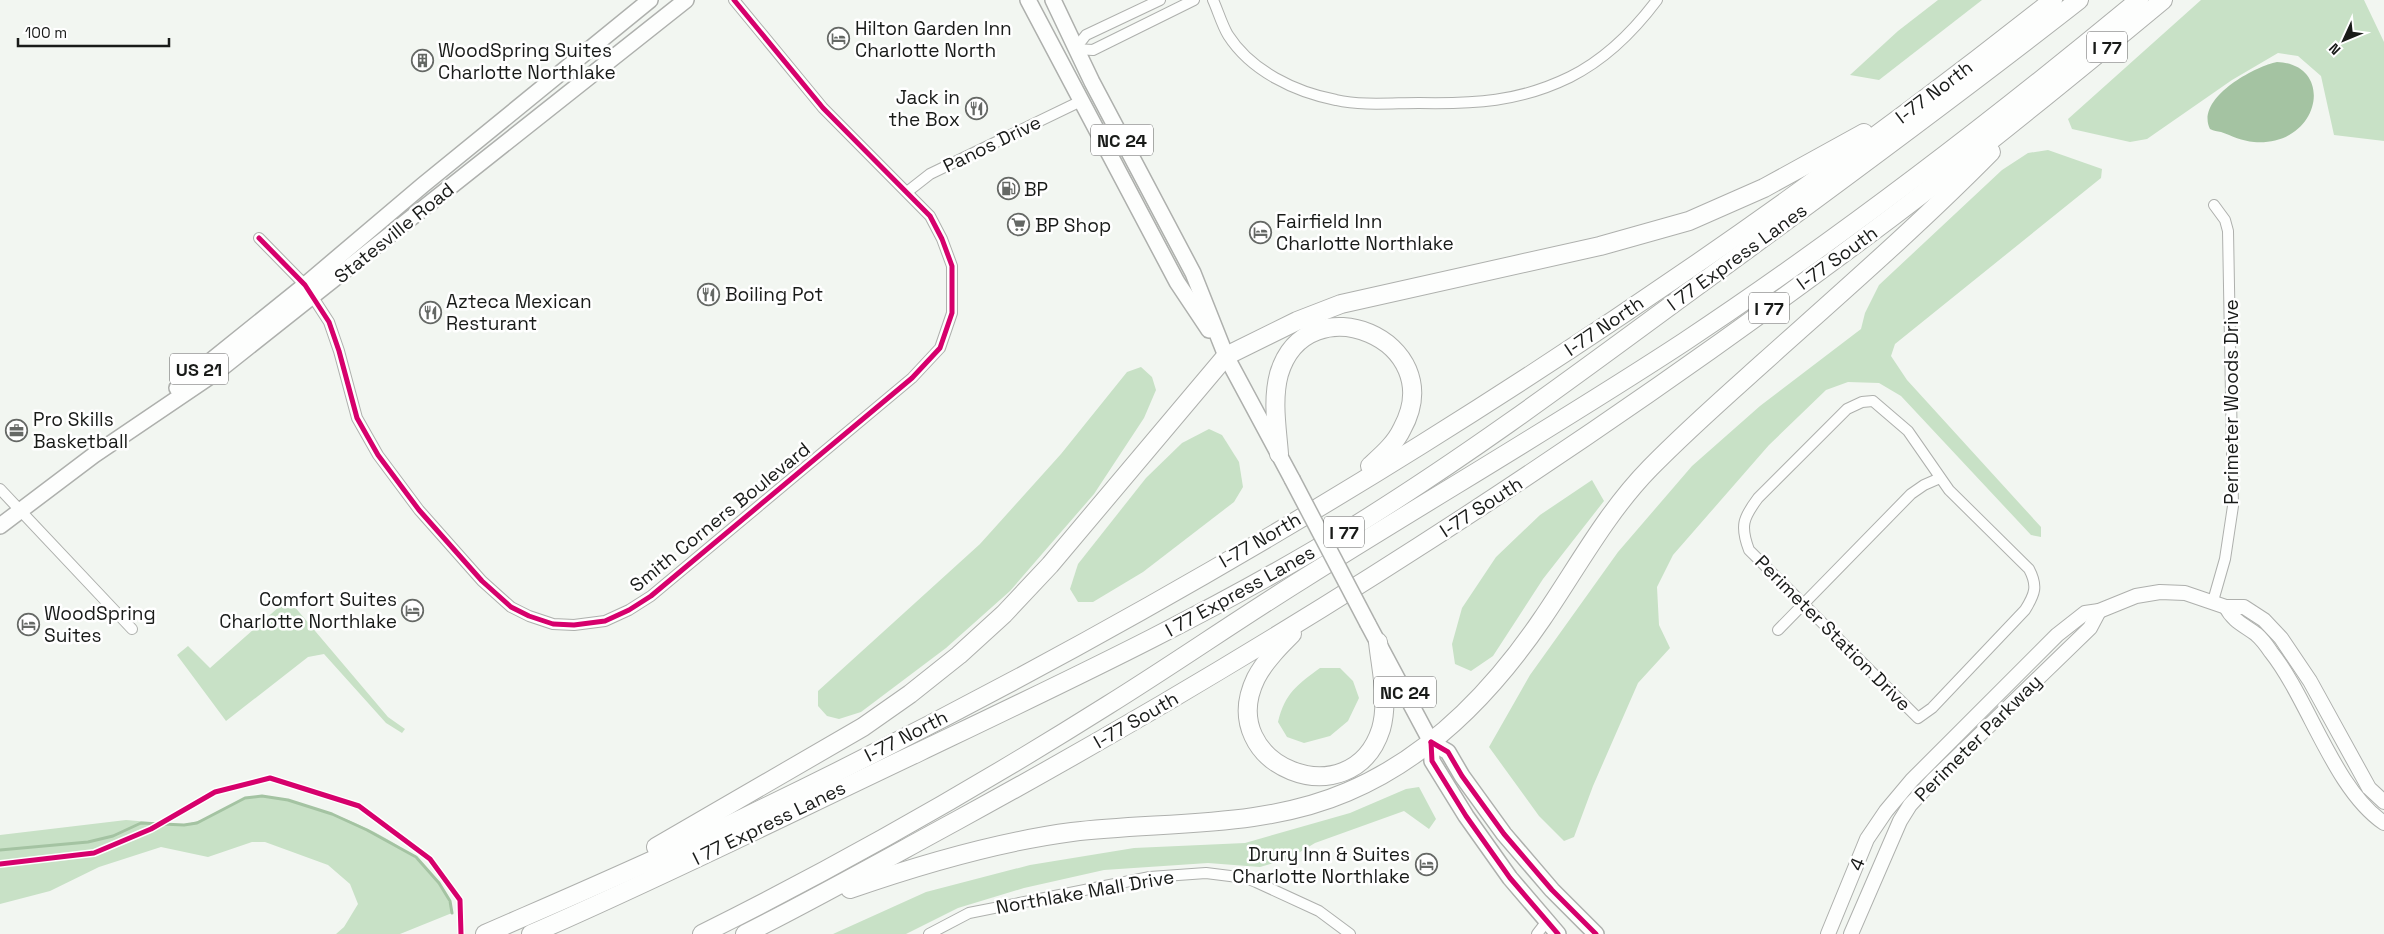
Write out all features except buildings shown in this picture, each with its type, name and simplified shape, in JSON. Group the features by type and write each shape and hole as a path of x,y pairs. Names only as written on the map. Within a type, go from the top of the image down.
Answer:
{"highway":[{"name":"I-77 North","path":"485,934 734,823 922,728 1156,601 1347,488 1478,407 1633,307 1784,202 1932,94 2053,0"},
{"name":"I 77 Express Lanes","path":"531,934 677,868 1111,660 1245,589 1349,529 1442,470 1528,410 1903,135 2079,0"},
{"name":"I 77 Express Lanes","path":"702,934 858,852 986,780 1111,703 1296,583 1625,381 1747,299 1874,209 1991,120 2139,0"},
{"name":"I-77 South","path":"745,934 802,905 1126,726 1315,613 1516,484 1699,358 1877,228 2050,93 2163,0"},
{"path":"802,905 917,866 1016,842 1097,830 1253,816 1308,805 1341,795 1410,759 1431,742 1487,689 1516,656 1608,518 1649,469 1691,428 1938,205 2050,93"},
{"path":"569,897 834,745 887,712 934,677 982,635 1026,591 1226,356 1297,321 1341,304 1600,246 1689,221 1738,201 1790,175 1932,94"},
{"path":"1278,454 1276,395 1279,374 1287,357 1301,341 1326,328 1354,327 1372,333 1387,342 1403,361 1411,384 1411,401 1407,419 1397,438 1347,488"},
{"path":"1315,613 1269,659 1256,677 1250,697 1249,716 1253,734 1263,751 1283,768 1309,776 1329,775 1357,763 1372,747 1381,729 1384,707 1378,642"}],"main road":[{"name":"Statesville Road","path":"0,526 94,455 218,371 310,291 424,185 650,0"},
{"name":"Statesville Road","path":"310,291 583,83 686,0"},
{"name":"NC 24","path":"1028,0 1177,282 1226,356 1292,479 1431,742 1432,761 1466,816 1510,878 1558,934"},
{"name":"NC 24","path":"1053,0 1075,49 1193,273 1226,356"},
{"path":"600,68 621,36 638,21 637,12"},
{"path":"583,83 578,72 598,53 606,37"},
{"name":"NC 24","path":"1431,742 1448,752 1467,783 1504,834 1552,890 1596,934"}],"street":[{"name":"Smith Corners Boulevard","path":"259,238 310,291 329,322 340,351 357,418 378,455 419,510 482,581 512,607 529,616 560,624 574,625 606,621 629,610 676,576 912,378 940,348 952,312 952,266 942,239 930,216 823,108 734,0"},
{"path":"1075,49 1086,35 1160,0"},
{"path":"1075,49 1093,50 1194,0"},
{"path":"1214,0 1227,33 1238,49 1270,75 1290,85 1336,100 1473,104 1521,95 1571,76 1618,46 1639,24 1657,0"},
{"name":"Panos Drive","path":"907,192 930,174 1081,101"},
{"name":"Perimeter Woods Drive","path":"2214,205 2225,220 2228,231 2233,474 2230,531 2220,604"},
{"name":"Perimeter Station Drive","path":"1873,401 1908,431 1940,478 1963,505 2029,569 2036,582 2035,593 2025,610 1932,708 1918,718 1803,604 1749,550 1744,536 1743,523 1748,511 1758,498 1847,408 1862,402 1873,401"},
{"path":"1778,630 1911,494 1924,485 1940,478"},
{"path":"0,489 132,629"},
{"name":"Perimeter Parkway","path":"1868,839 1881,817 1907,786 2057,635 2085,613 2099,611 2136,596 2160,592 2185,593 2220,604 2244,606 2264,620 2282,638 2310,681 2369,788 2384,802"},
{"path":"2220,604 2232,618 2258,635 2272,652 2284,670 2337,766 2359,800 2384,823"},
{"name":"Perimeter Parkway","path":"1851,934 1888,848 1910,805 1933,780 2090,628 2099,611"},
{"name":"4","path":"1828,934 1868,839"},
{"name":"Northlake Mall Drive","path":"929,934 969,913 1150,877 1206,873 1246,878 1256,882 1319,911 1350,934"},
{"path":"1537,934 1546,921"}],"shaded area":[{"path":"1938,0 1982,0 1879,80 1850,75 1898,31"},
{"path":"2201,0 2364,0 2384,42 2384,141 2334,135 2321,76 2298,56 2278,53 2232,80 2147,139 2130,142 2072,129 2068,119"},
{"path":"2277,62 2296,66 2308,76 2313,90 2313,105 2306,119 2294,132 2277,140 2254,142 2210,129 2208,118 2211,107 2218,96 2241,77"},
{"path":"2048,150 2102,169 2101,178 1895,344 1891,356 1907,380 2041,527 2041,537 2031,535 1901,396 1879,383 1848,382 1826,390 1769,445 1673,555 1657,587 1659,625 1670,648 1638,683 1593,786 1574,837 1564,841 1539,816 1489,747 1530,675 1618,552 1692,466 1760,406 1861,329 1865,313 1879,285 2002,170 2028,153"},
{"path":"1141,367 1152,377 1156,390 1144,418 1094,494 1010,591 946,648 861,712 839,719 827,716 818,706 818,691 980,544 1061,454 1127,372"},
{"path":"1209,429 1222,435 1239,462 1243,487 1234,502 1143,572 1093,602 1078,602 1070,589 1078,564 1146,478 1182,443"},
{"path":"1592,480 1604,501 1543,579 1493,656 1471,671 1455,664 1452,644 1462,608 1496,557 1540,515"},
{"path":"288,599 388,717 405,729 402,733 386,723 324,654 308,657 226,721 177,655 188,646 210,668"},
{"path":"1320,668 1340,668 1353,681 1359,698 1348,721 1330,736 1304,743 1287,737 1278,722 1284,704 1293,690"},
{"path":"1419,787 1436,819 1429,829 1404,811 1315,843 1290,858 1260,867 1208,863 1104,870 1024,888 958,908 906,934 833,934 926,892 1030,865 1134,848 1245,843 1350,813 1406,789"},
{"path":"262,796 286,800 335,815 387,839 410,854 430,871 444,891 452,913 400,934 336,934 344,927 358,904 350,884 328,865 265,842 252,842 208,857 161,847 99,867 50,891 0,904 0,835 126,820 184,825 208,818 245,798"}],"waterway":[{"path":"0,850 88,842 113,836 141,823 184,825 197,823 245,798 262,796 288,800 332,814 367,830 416,857 439,883 450,901 452,913"}],"cycle path":[{"path":"259,238 305,285 329,322 357,418 378,455 419,510 482,581 511,607 529,616 553,624 574,625 605,621 629,610 651,596 912,378 940,348 952,313 952,266 942,239 930,216 823,108 734,0"},
{"path":"1431,742 1448,752 1462,776 1504,834 1552,890 1596,934"},
{"path":"1431,742 1432,761 1466,816 1510,878 1558,934"},
{"path":"0,864 94,853 151,829 215,792 270,778 359,806 430,859 460,900 461,934"}],"place":[{"name":"Hilton Garden Inn Charlotte North","path":"839,39"},
{"name":"WoodSpring Suites Charlotte Northlake","path":"422,61"},
{"name":"Jack in the Box","path":"976,108"},
{"name":"BP","path":"1008,189"},
{"name":"BP Shop","path":"1019,225"},
{"name":"Fairfield Inn Charlotte Northlake","path":"1260,232"},
{"name":"Boiling Pot","path":"709,294"},
{"name":"Azteca Mexican Resturant","path":"430,312"},
{"name":"Pro Skills Basketball","path":"17,430"},
{"name":"Comfort Suites Charlotte Northlake","path":"413,610"},
{"name":"WoodSpring Suites","path":"28,624"},
{"name":"Drury Inn & Suites Charlotte Northlake","path":"1426,865"}]}
